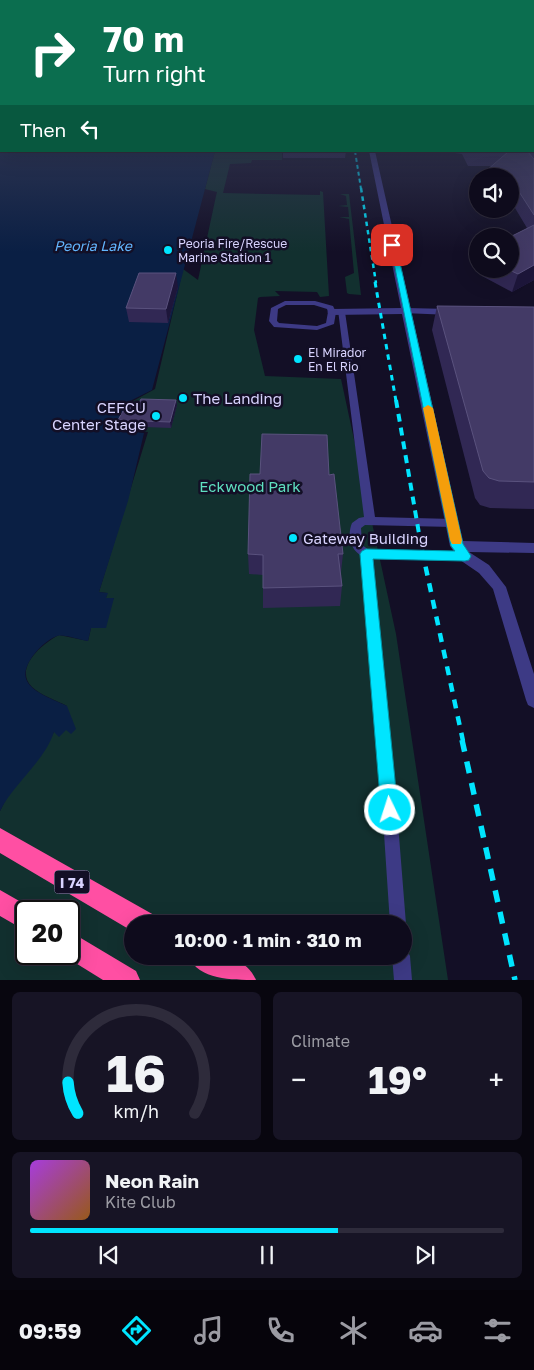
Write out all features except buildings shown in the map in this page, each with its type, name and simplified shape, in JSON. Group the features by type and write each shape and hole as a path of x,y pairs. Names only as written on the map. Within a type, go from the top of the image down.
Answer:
{"highway":[{"name":"I 74","path":"0,840 129,915"},
{"path":"0,902 15,911"},
{"path":"80,951 127,980"},
{"path":"217,965 243,980"}],"street":[{"path":"374,161 453,523 461,551 484,569 499,587 534,700"},
{"path":"336,312 459,312"},
{"path":"461,551 534,548"}],"lane":[{"path":"336,312 330,324 317,328 286,327 273,322 275,308 285,303 324,305 336,312 370,521"},
{"path":"453,523 360,522 356,526 357,547 359,551 366,554 461,551"},
{"path":"366,554 387,773 397,915"},
{"path":"402,965 403,980"}],"green space":[{"name":"Eckwood Park","path":"212,161 252,161 251,163 230,164 223,193 320,195 320,191 323,192 329,296 320,297 317,292 275,291 280,296 260,297 258,298 254,330 265,376 341,379 396,634 448,980 0,980 0,811 7,797 54,732 67,706 32,687 27,680 28,664 38,650 59,635 88,641 91,628 114,598 106,598 107,593 99,592 148,432 117,429 133,401 155,389 183,269 198,280 217,192 205,189"},
{"path":"340,194 349,194 361,295 347,293 345,277 354,273 349,219 339,217 349,217 348,207 338,206 347,205 346,196"}],"water":[{"name":"Peoria Lake","path":"0,161 212,161 152,390 132,400 116,430 144,433 128,501 99,592 108,593 106,598 114,598 106,628 91,628 88,641 64,636 57,636 51,639 39,648 26,668 25,675 30,685 45,696 67,706 76,729 71,734 66,730 59,737 54,732 43,753 0,811"}],"railway":[{"path":"357,161 361,189"},
{"path":"361,188 376,283"},
{"path":"375,282 396,401"},
{"path":"396,400 422,551"},
{"path":"422,550 463,741"},
{"path":"462,740 515,980"}],"slow traffic":[{"path":"428,408 456,540"}],"place":[{"name":"Peoria Fire/Rescue Marine Station 1","path":"168,250"},
{"name":"El Mirador En El Rio","path":"298,359"},
{"name":"The Landing","path":"183,398"},
{"name":"CEFCU Center Stage","path":"156,416"},
{"name":"Gateway Building","path":"293,538"}],"route":[{"path":"390,810 366,554 465,556 457,546 392,245"}]}
